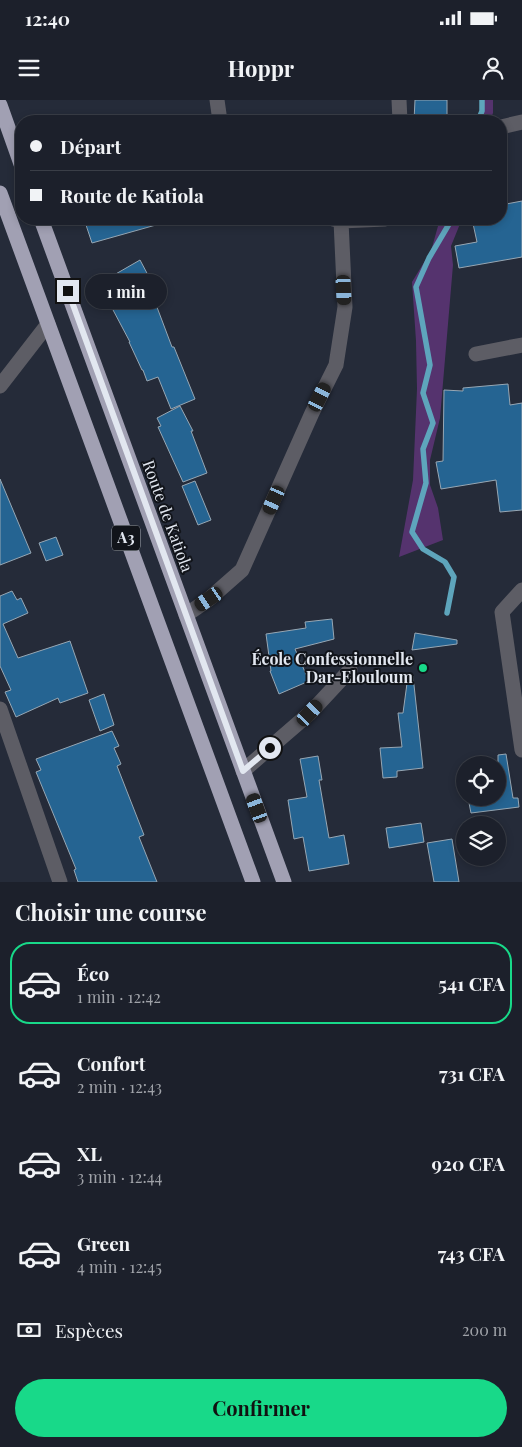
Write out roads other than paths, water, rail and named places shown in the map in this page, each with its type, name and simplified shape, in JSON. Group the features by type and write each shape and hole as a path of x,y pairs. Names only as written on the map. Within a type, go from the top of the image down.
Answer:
{"highway":[{"path":"0,106 15,147"},
{"name":"A3","path":"0,193 253,882"},
{"name":"Route de Katiola","path":"43,225 284,882"}],"street":[{"path":"217,100 219,115"},
{"path":"400,100 400,115"},
{"path":"507,126 522,122"},
{"path":"186,615 209,599 242,570 312,413 336,365 345,307 337,225"},
{"path":"0,386 48,324"},
{"path":"476,354 522,345"},
{"path":"522,590 502,612 522,750"},
{"path":"243,771 310,713 350,670"},
{"path":"0,709 60,882"}],"waterway":[{"path":"480,115 482,100"},
{"path":"447,613 454,577 445,562 423,549 412,532 426,483 423,449 433,423 423,393 430,365 416,287 429,258 448,225"}],"place":[{"name":"École Confessionnelle Dar-Elouloum","path":"423,668"}]}
